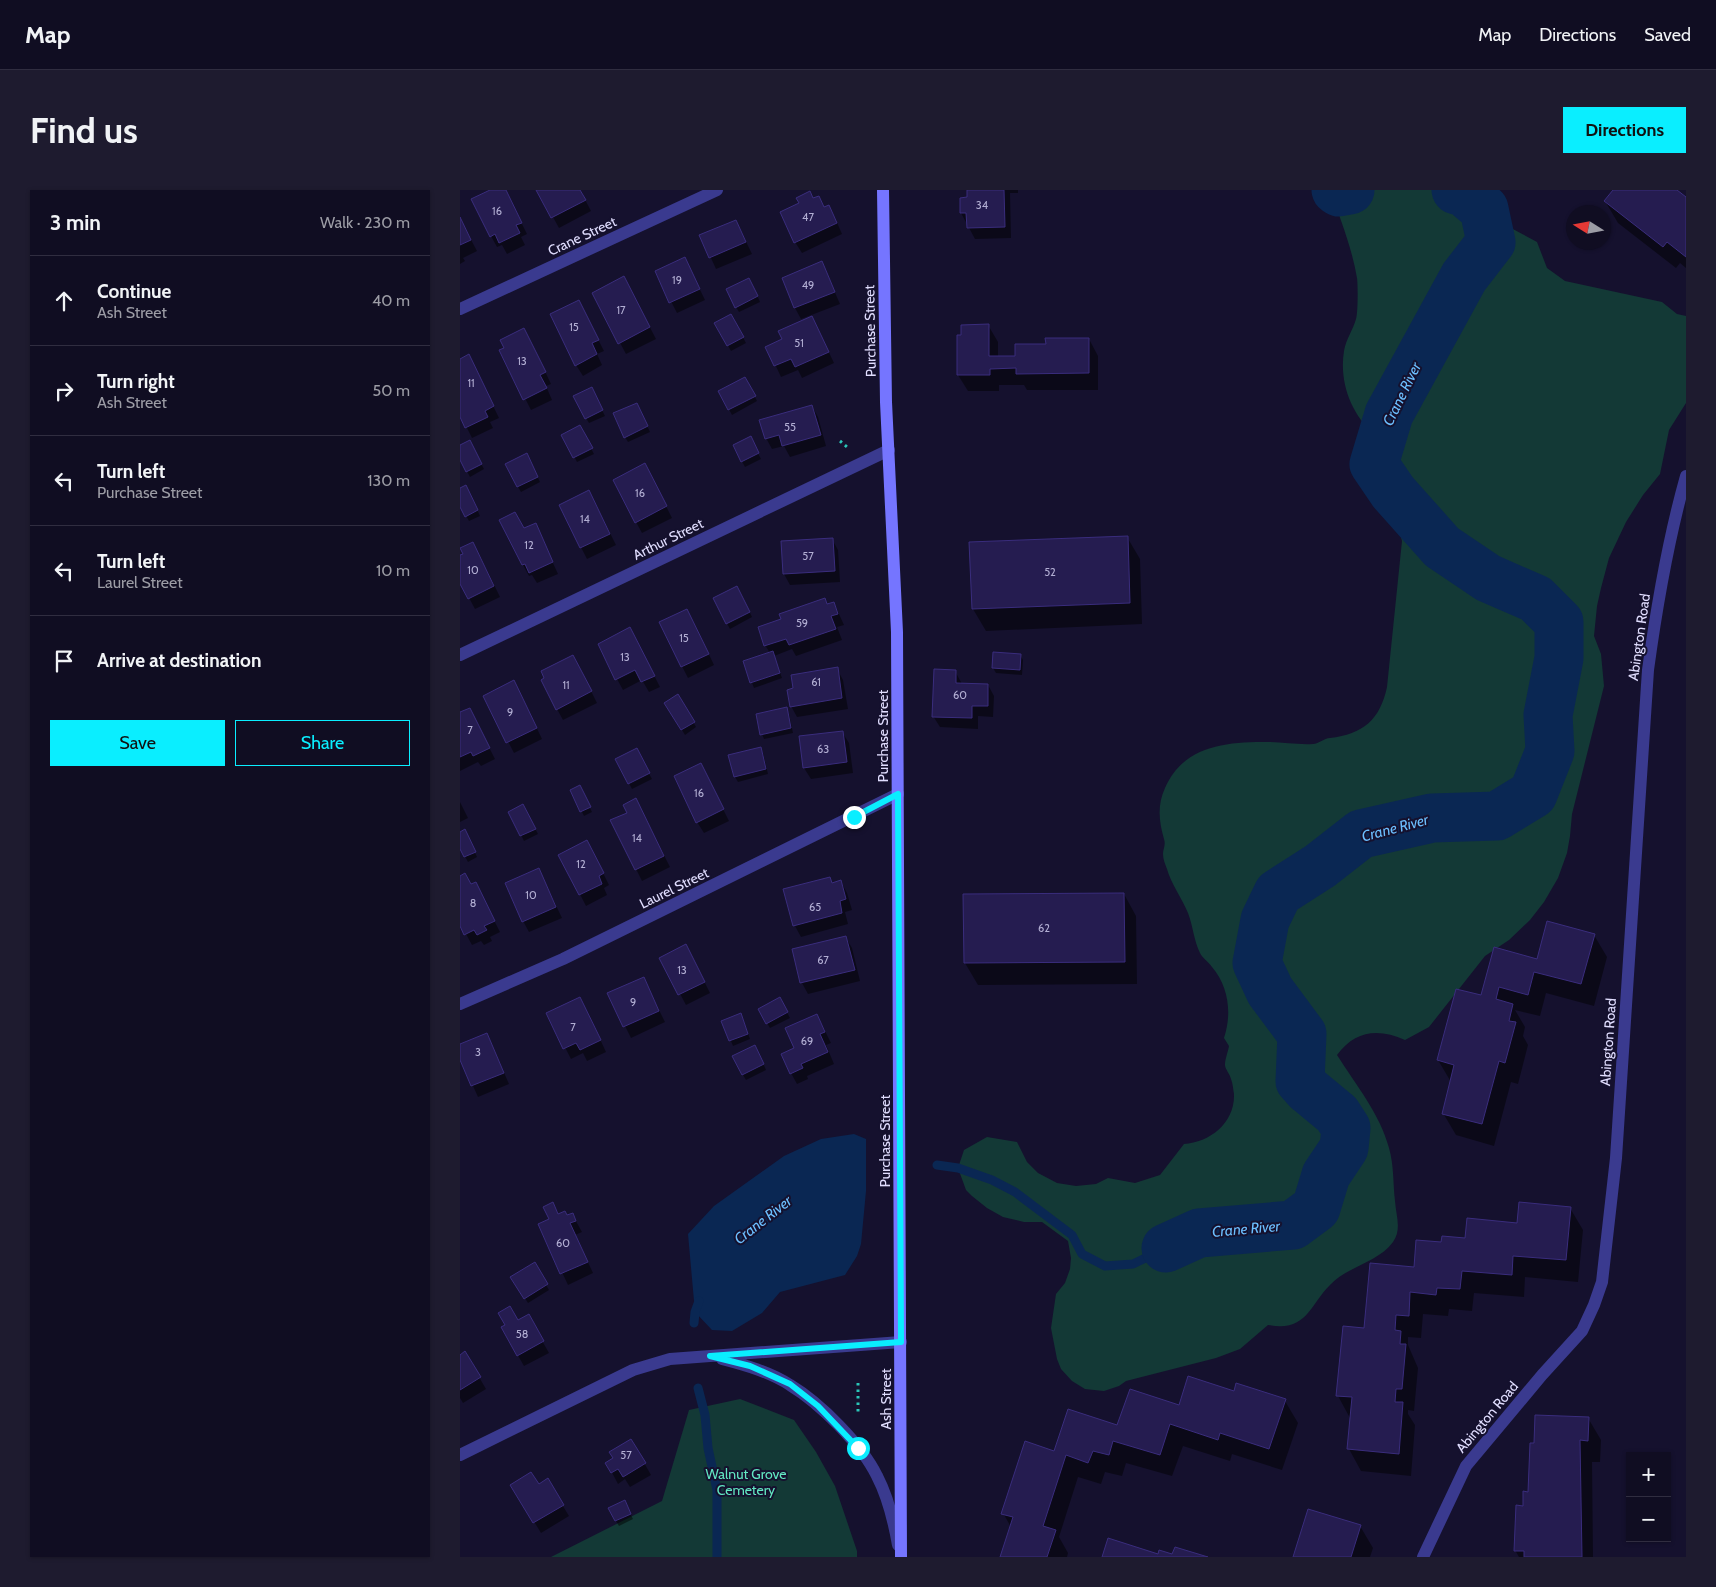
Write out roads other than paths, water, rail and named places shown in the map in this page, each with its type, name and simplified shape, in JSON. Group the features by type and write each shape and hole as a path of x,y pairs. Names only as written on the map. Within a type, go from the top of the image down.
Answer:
{"street":[{"name":"Crane Street","path":"460,310 717,190"},
{"name":"Purchase Street","path":"883,190 889,450 898,632 901,1342"},
{"name":"Arthur Street","path":"460,655 889,450"},
{"name":"Abington Road","path":"1423,1557 1466,1466 1542,1375 1582,1331 1602,1282 1616,1158 1648,670 1658,602 1675,515 1686,476"},
{"name":"Laurel Street","path":"460,1004 563,959 898,794"},
{"name":"Ash Street","path":"460,1455 633,1370 670,1359 901,1342 901,1557"},
{"name":"Ash Street","path":"710,1356 750,1366 790,1384 818,1406 852,1440 877,1475 891,1516 901,1557"}],"water":[{"path":"854,1134 866,1139 866,1191 861,1244 857,1256 845,1275 780,1292 762,1313 732,1331 712,1330 695,1312 688,1234 714,1206 784,1156 821,1139"}],"waterway":[{"name":"Crane River","path":"1336,190 1339,192 1350,190"},
{"name":"Crane River","path":"1166,1248 1199,1233 1293,1225 1316,1208 1326,1175 1344,1148 1346,1128 1337,1114 1300,1081 1302,1034 1270,991 1257,963 1265,920 1278,893 1320,866 1361,834 1432,818 1497,816 1533,794 1550,751 1548,715 1559,658 1559,622 1536,599 1488,578 1442,547 1393,492 1374,464 1389,414 1464,277 1491,242 1484,209 1464,192 1456,190"},
{"name":"Crane River","path":"937,1165 958,1168 992,1180 1015,1192 1072,1235 1082,1254 1105,1266 1133,1264 1166,1248"},
{"name":"Crane River","path":"694,1323 699,1301"},
{"name":"Crane River","path":"698,1388 705,1415 708,1448 717,1490 717,1557"}],"park label":[{"name":"Walnut Grove Cemetery","path":"746,1482"}]}
